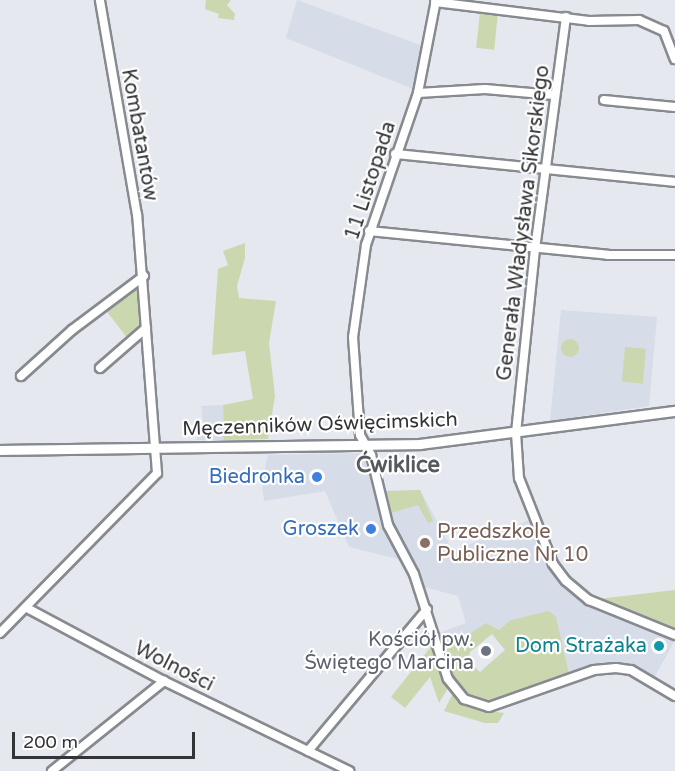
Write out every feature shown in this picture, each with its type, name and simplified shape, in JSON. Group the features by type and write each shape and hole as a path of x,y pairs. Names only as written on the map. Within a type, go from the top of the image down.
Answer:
{"main road":[{"name":"Męczenników Oświęcimskich","path":"0,450 435,443 675,411"}],"street":[{"name":"Kombatantów","path":"0,633 153,480 156,448 144,276 100,0"},
{"path":"435,1 566,17 655,24 667,35 675,59"},
{"name":"11 Listopada","path":"435,1 418,93 369,231 353,337 360,435 371,455 388,525 427,609 452,688 476,705 489,707 509,703 594,670 616,668 631,670 675,696"},
{"name":"Generała Władysława Sikorskiego","path":"566,17 535,249 516,433 520,488 553,564 566,582 589,600 675,635"},
{"path":"418,93 484,88 555,95"},
{"path":"604,100 675,107"},
{"path":"395,154 545,171 675,182"},
{"path":"369,231 535,249 675,255"},
{"path":"21,376 72,330 144,276"},
{"path":"100,368 146,328"},
{"name":"Wolności","path":"27,608 164,681 349,771"},
{"path":"308,751 427,609"},
{"path":"52,771 164,681"}],"shaded area":[{"path":"297,0 423,46 413,89 286,38"},
{"path":"561,310 657,317 649,406 550,421"},
{"path":"223,405 224,440 196,440 203,424 201,406"},
{"path":"367,453 379,511 402,560 349,547 325,491 264,501 262,482 268,455"},
{"path":"420,490 453,551 529,520 548,566 587,605 649,626 675,640 654,678 633,667 616,664 569,673 556,617 498,630 486,623 445,650 439,633 466,623 458,596 424,587 393,522 386,491"}],"green space":[{"path":"206,0 231,0 227,5 235,14 234,20 218,18 219,14 205,9"},
{"path":"480,12 498,14 494,50 476,48"},
{"path":"245,243 245,258 237,286 239,298 276,301 269,343 275,396 268,439 224,440 223,405 253,399 245,351 212,355 218,269 228,265 223,251"},
{"path":"141,282 144,327 128,339 105,309"},
{"path":"566,339 574,339 579,344 577,355 566,357 561,352 561,344"},
{"path":"625,347 646,349 643,384 622,382"},
{"path":"420,490 433,521 428,523 418,505 391,513 386,491"},
{"path":"675,590 675,632 598,599"},
{"path":"549,611 556,617 569,673 486,702 466,695 454,680 445,650 486,623 499,630 511,620","holes":["492,634 505,650 480,672 468,661 470,652"]},
{"path":"433,644 448,688 439,703 430,677 405,708 391,697"},
{"path":"453,693 475,709 504,713 498,723 485,723 444,711"}],"place":[{"name":"Biedronka","path":"317,477"},
{"name":"Groszek","path":"371,529"},
{"name":"Przedszkole Publiczne Nr 10","path":"425,543"},
{"name":"Dom Strażaka","path":"659,646"},
{"name":"Kościół pw. Świętego Marcina","path":"486,651"}],"district":[{"name":"Ćwiklice","path":"398,466"}]}
